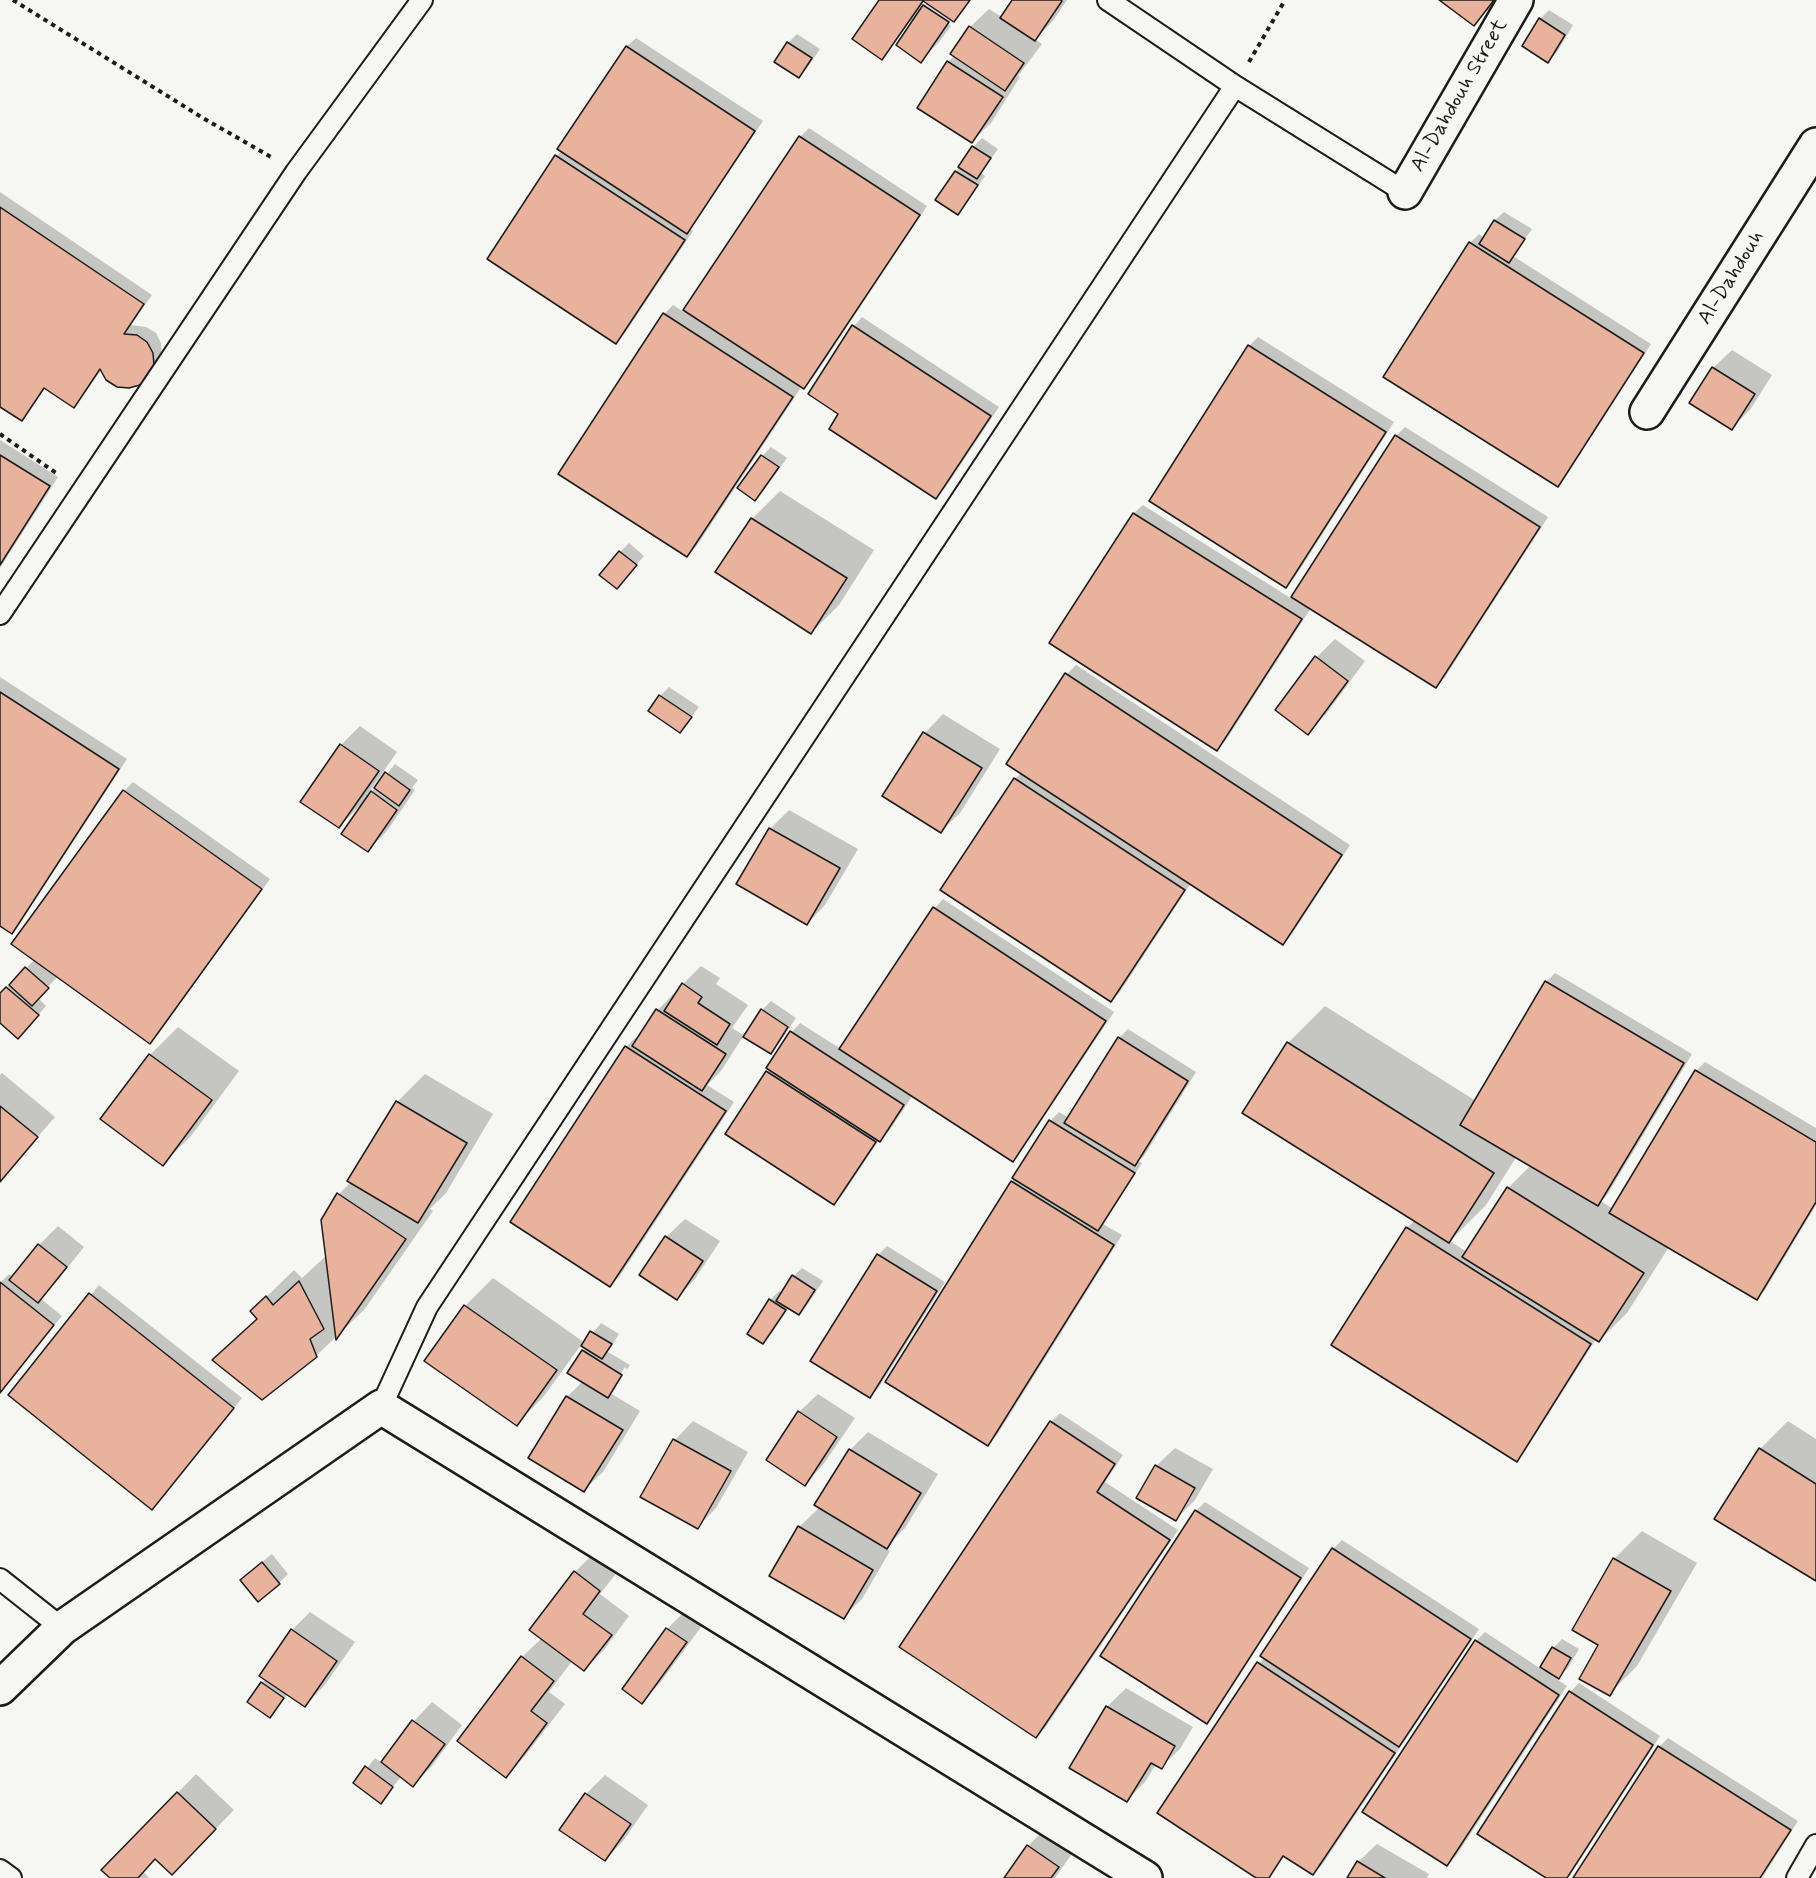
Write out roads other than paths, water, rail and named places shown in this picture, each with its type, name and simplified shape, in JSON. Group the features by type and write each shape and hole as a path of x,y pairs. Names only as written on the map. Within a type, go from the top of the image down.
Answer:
{"street":[{"name":"Al-Dahdouh Street","path":"1405,192 1516,0"},
{"name":"Al-Dahdouh","path":"1647,412 1816,145"},
{"path":"0,1688 62,1628 381,1407 1145,1878"}],"lane":[{"path":"0,614 296,172 422,0"},
{"path":"1108,0 1235,86 1405,192"},
{"path":"381,1407 427,1307 1235,86"},
{"path":"0,1579 62,1628"},
{"path":"1797,1878 1816,1845"},
{"path":"0,1870 11,1878"}]}
